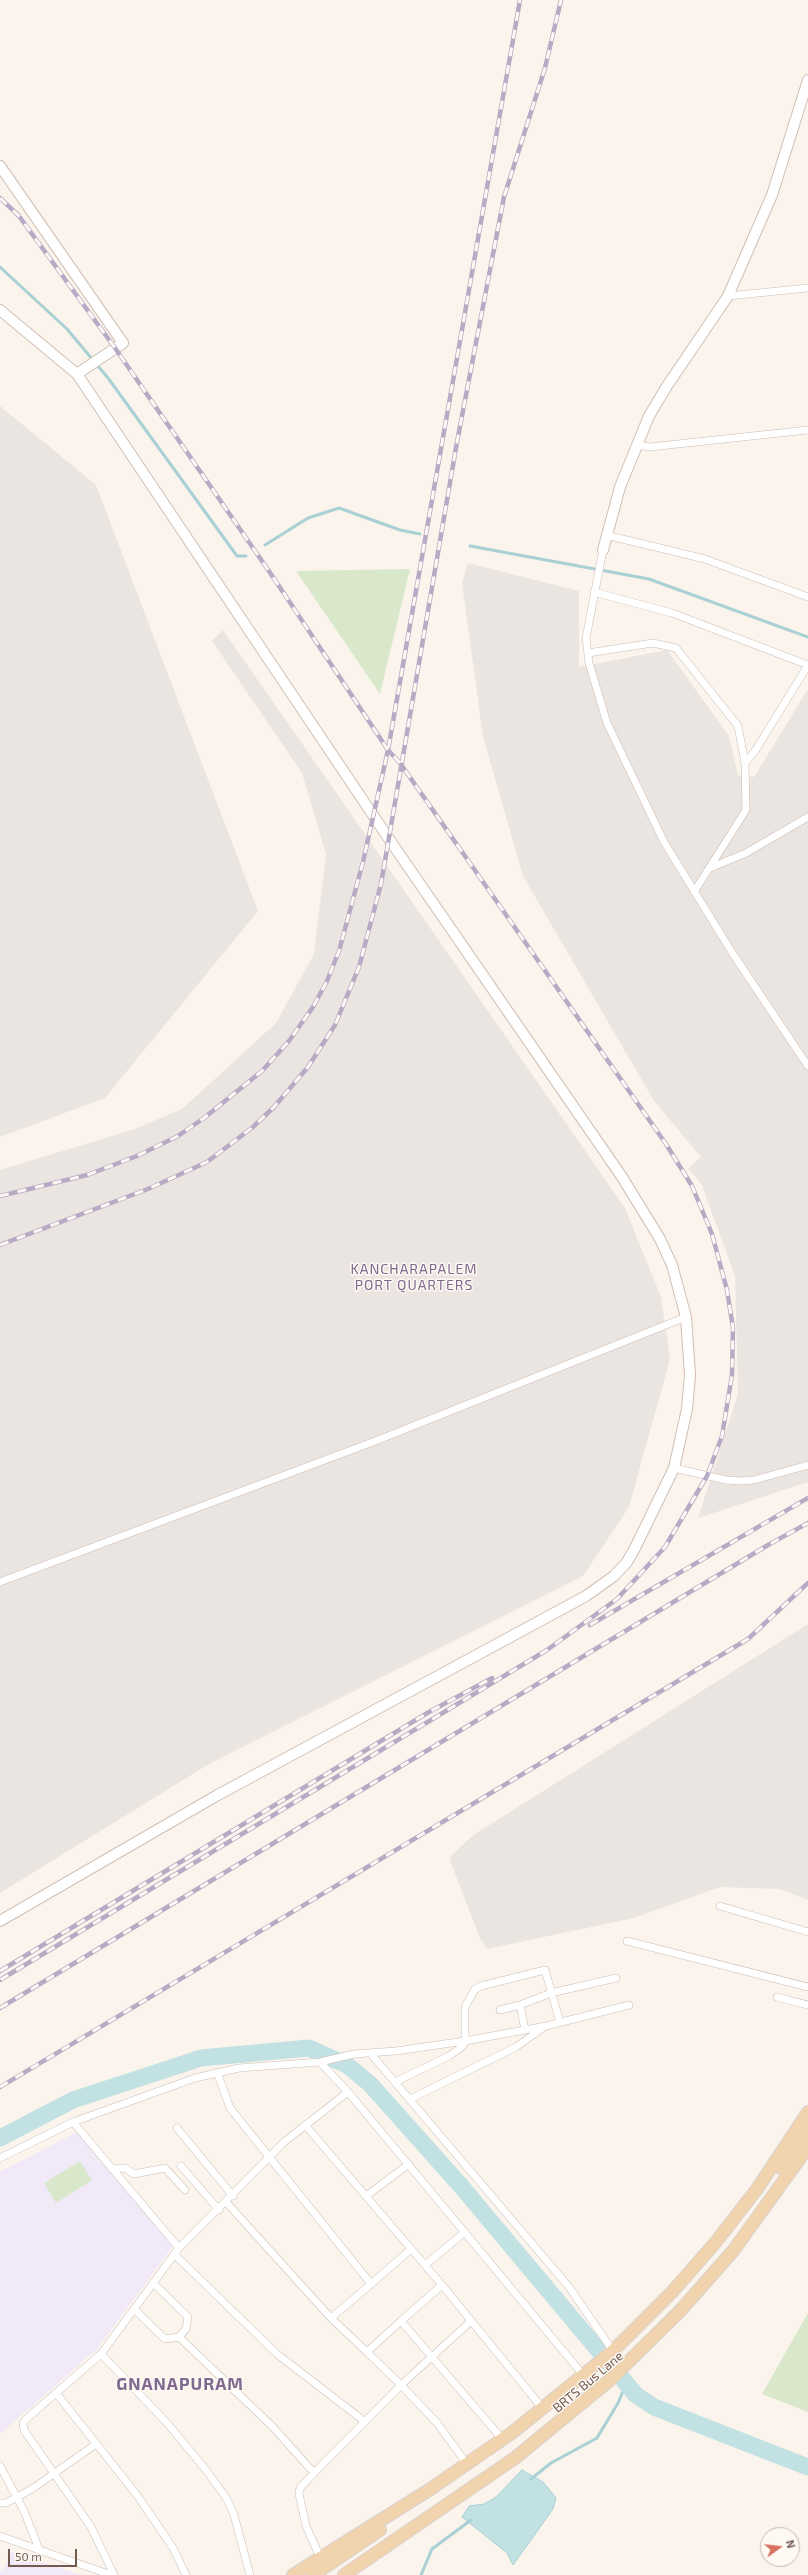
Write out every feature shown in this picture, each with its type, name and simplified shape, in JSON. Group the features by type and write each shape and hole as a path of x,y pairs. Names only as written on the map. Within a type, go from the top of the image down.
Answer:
{"main road":[{"path":"293,2575 503,2440 584,2376 605,2370 618,2358 715,2243 757,2190 808,2112"},
{"name":"BRTS Bus Lane","path":"618,2358 701,2271 765,2190 808,2129"},
{"path":"344,2575 515,2458 618,2358 680,2311 733,2251 808,2147"},
{"name":"BRTS Bus Lane","path":"313,2575 548,2415 605,2370"}],"street":[{"path":"808,80 806,98 772,194 728,296 667,386 637,445 620,487 602,550 587,632 588,653 596,692 621,754 664,842 694,892 808,1066"},
{"path":"0,166 123,343 77,374"},
{"path":"728,296 808,288"},
{"path":"0,310 77,374 388,839 622,1177 660,1239 672,1264 686,1317 690,1374 687,1409 674,1468 627,1562 614,1576 586,1596 216,1796 0,1921"},
{"path":"637,445 650,447 808,430"},
{"path":"606,535 705,559 808,597"},
{"path":"594,592 672,613 808,665 755,751 745,763"},
{"path":"588,653 653,644 676,648 738,726 745,763 746,810 694,892"},
{"path":"710,868 746,853 808,817"},
{"path":"0,1582 378,1440 686,1317"},
{"path":"674,1468 713,1478 741,1481 754,1480 808,1465"},
{"path":"720,1906 808,1932"},
{"path":"627,1940 808,1987"},
{"path":"395,2082 459,2050 465,2041 465,2007 475,1989 545,1970 560,2022"},
{"path":"500,2010 520,2005 551,1993 616,1978"},
{"path":"778,1997 808,2005"},
{"path":"520,2005 525,2030"},
{"path":"0,2158 73,2122 217,2072 239,2068 324,2061 354,2054 371,2054 465,2041 546,2026 629,2005"},
{"path":"410,2099 516,2047 546,2026"},
{"path":"371,2054 569,2287 618,2358"},
{"path":"324,2061 348,2092 584,2376"},
{"path":"217,2072 230,2108 371,2284"},
{"path":"114,2575 91,2527 24,2430 23,2424 101,2354 179,2248 219,2210 268,2157 305,2125 348,2092"},
{"path":"73,2122 179,2248"},
{"path":"305,2125 412,2249 543,2409"},
{"path":"177,2128 232,2196"},
{"path":"366,2196 409,2164"},
{"path":"181,2166 219,2210"},
{"path":"112,2169 125,2168 134,2174 165,2168 185,2190"},
{"path":"226,2202 331,2318 401,2385 437,2424 467,2464"},
{"path":"425,2265 465,2232"},
{"path":"331,2318 412,2249"},
{"path":"174,2254 277,2354 364,2421"},
{"path":"134,2309 165,2339 179,2337 186,2329 188,2317 153,2283"},
{"path":"366,2352 442,2285"},
{"path":"402,2320 503,2440"},
{"path":"320,2557 306,2526 299,2494 300,2488 364,2421 471,2321"},
{"path":"179,2337 272,2427 314,2473"},
{"path":"101,2354 168,2424 223,2493 234,2515 250,2575"},
{"path":"56,2393 157,2523 186,2575"},
{"path":"0,2503 6,2503 55,2474 96,2444"},
{"path":"0,2466 17,2497 39,2549"},
{"path":"0,2536 111,2575"}],"shaded area":[{"path":"0,406 96,485 258,911 105,1098 0,1137"},
{"path":"468,563 579,591 579,667 667,650 729,736 738,775 754,777 808,689 808,1482 698,1518 738,1394 735,1276 701,1183 688,1169 701,1157 654,1101 523,876 483,737 462,583"},
{"path":"223,630 625,1208 661,1297 670,1359 629,1507 583,1576 209,1764 0,1893 0,1170 135,1129 182,1109 276,1023 314,954 326,854 302,773 212,641"},
{"path":"808,1624 808,1900 780,1889 720,1887 634,1918 487,1949 480,1938 449,1858 472,1836"},
{"path":"77,2132 173,2246 97,2349 0,2434 0,2172"},
{"path":"11,2552 81,2575 0,2575 0,2570 4,2569"}],"green space":[{"path":"410,569 380,694 296,571"},
{"path":"80,2161 92,2180 56,2203 44,2183"},
{"path":"808,2313 808,2412 762,2394"}],"water":[{"path":"522,2470 543,2482 556,2498 553,2509 513,2565 507,2553 462,2517 469,2506 484,2504 496,2497"}],"waterway":[{"path":"0,267 67,329 108,378 237,556 246,556"},
{"path":"265,545 308,518 339,508 400,530 420,534"},
{"path":"470,546 649,579 808,637"},
{"path":"0,2138 73,2100 201,2058 309,2048 347,2065 370,2084 461,2186 636,2395 654,2407 808,2467"},
{"path":"531,2479 551,2463 597,2438 618,2403 626,2384"},
{"path":"421,2575 432,2549 471,2520"}],"railway":[{"path":"0,1196 87,1175 137,1156 178,1136 204,1118 262,1071 289,1041 313,1007 327,981 339,951 363,862 388,750 520,0"},
{"path":"0,1245 148,1189 207,1162 253,1127 274,1107 308,1067 335,1025 359,967 381,884 457,442 504,197 545,68 561,0"},
{"path":"0,198 19,216 115,348 273,577 388,750 400,763 666,1144 692,1186 712,1234 727,1290 733,1328 732,1375 722,1436 707,1476 665,1547 617,1599 547,1650 0,1980"},
{"path":"590,1625 808,1498"},
{"path":"0,2008 768,1545 808,1523"},
{"path":"0,2087 748,1639 808,1583"},
{"path":"0,1971 429,1712 492,1678"}],"district":[{"name":"KANCHARAPALEM PORT QUARTERS","path":"414,1278"},
{"name":"GNANAPURAM","path":"180,2384"}]}
